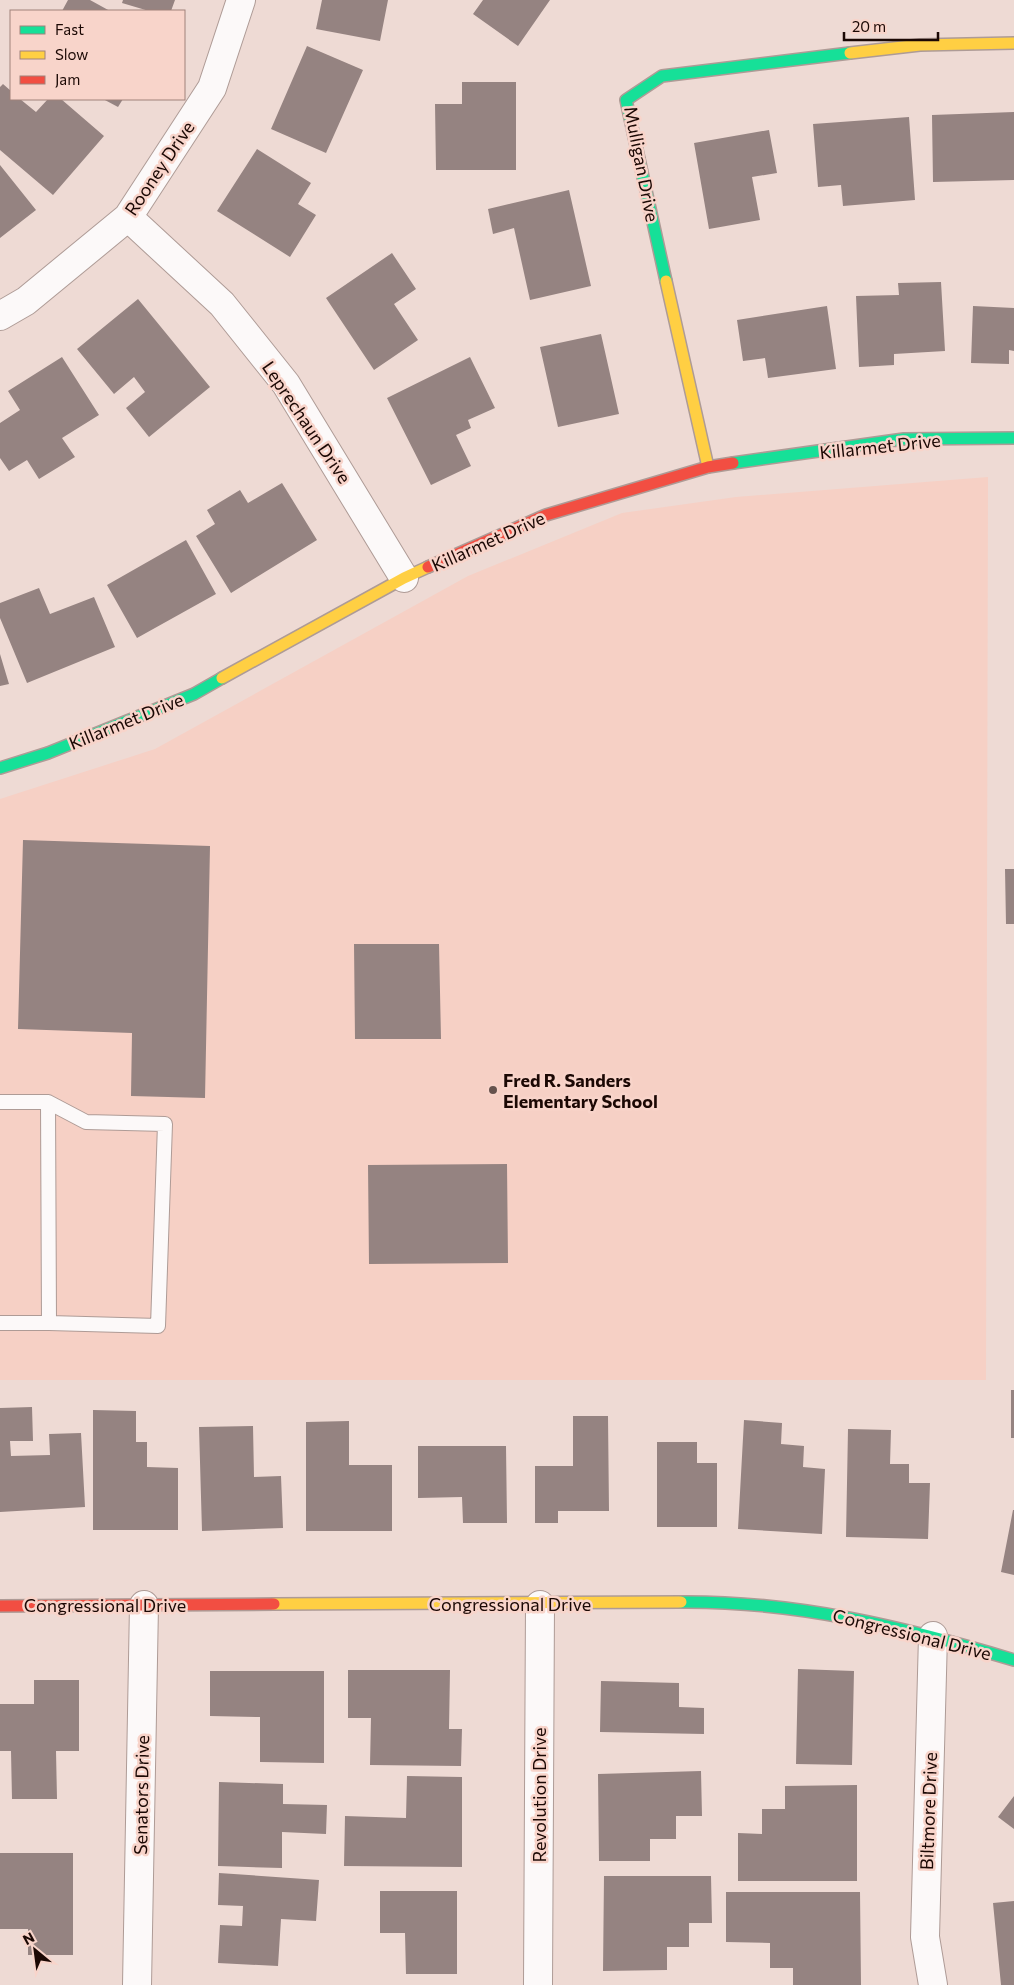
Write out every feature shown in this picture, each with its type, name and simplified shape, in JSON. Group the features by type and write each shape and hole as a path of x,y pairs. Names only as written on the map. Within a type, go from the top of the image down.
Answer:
{"street":[{"name":"Rooney Drive","path":"0,316 26,301 128,217 212,88 241,0"},
{"name":"Mulligan Drive","path":"708,467 626,100 662,76 920,45 1014,43"},
{"name":"Leprechaun Drive","path":"128,217 222,304 286,384 404,578"},
{"name":"Killarmet Drive","path":"0,768 48,753 194,694 404,578 546,515 708,467 904,439 1014,438"},
{"name":"Congressional Drive","path":"0,1606 540,1605 701,1602 822,1612 933,1636 1014,1660"},
{"name":"Senators Drive","path":"137,1985 144,1605"},
{"name":"Revolution Drive","path":"538,1985 540,1605"},
{"name":"Biltmore Drive","path":"933,1636 925,1937 933,1985"}],"lane":[{"path":"0,1102 48,1102 86,1122 165,1124 158,1326 0,1323"},
{"path":"48,1102 49,1323"}],"shaded area":[{"name":"Fred R. Sanders Elementary School","path":"988,477 986,1380 0,1380 0,799 155,749 468,576 622,513 736,497"}],"building":[{"path":"68,0 90,0 108,10 63,10"},
{"path":"123,0 175,0 171,10 146,10 122,3"},
{"path":"322,0 388,0 380,41 316,29"},
{"path":"483,0 550,0 518,46 473,14"},
{"path":"307,46 363,70 326,153 271,129"},
{"path":"462,82 516,82 516,170 436,170 435,104 462,104"},
{"path":"3,84 10,90 10,100 21,100 36,112 47,100 62,100 104,136 53,195 0,150 0,87"},
{"path":"105,100 122,100 118,107"},
{"path":"1014,112 1014,180 933,182 932,115"},
{"path":"909,117 915,200 843,206 841,185 818,187 813,124"},
{"path":"769,130 777,173 752,177 760,220 709,229 694,143"},
{"path":"257,149 311,183 298,204 316,215 290,257 217,211"},
{"path":"0,165 36,210 0,238"},
{"path":"569,190 591,286 530,300 514,228 493,234 488,209"},
{"path":"392,253 416,289 394,304 418,340 374,370 326,298"},
{"path":"941,282 945,351 894,354 894,365 859,367 856,296 899,295 898,283"},
{"path":"138,299 210,387 149,437 126,408 145,392 134,377 114,394 77,349"},
{"path":"827,306 836,369 768,378 765,358 743,361 737,320"},
{"path":"973,306 1014,308 1014,351 1009,350 1009,364 971,363"},
{"path":"601,334 619,414 558,427 540,347"},
{"path":"62,357 99,415 62,438 75,457 39,479 27,460 9,471 0,458 0,423 20,410 8,391"},
{"path":"470,357 495,408 468,420 471,428 456,435 471,466 431,485 387,398"},
{"path":"282,483 317,540 231,593 196,536 215,524 207,510 240,490 248,503"},
{"path":"186,540 216,594 137,638 107,585"},
{"path":"39,588 50,614 94,597 115,647 27,683 0,618 0,603"},
{"path":"0,654 9,684 0,686"},
{"path":"23,840 210,846 205,1098 131,1096 132,1033 18,1029"},
{"path":"1005,869 1014,869 1014,924 1006,924"},
{"path":"354,944 439,944 441,1039 355,1039"},
{"path":"507,1164 508,1263 369,1264 368,1165"},
{"path":"1011,1390 1014,1390 1014,1438 1011,1438"},
{"path":"32,1407 33,1441 10,1441 11,1456 50,1455 49,1434 81,1433 85,1507 0,1512 0,1408"},
{"path":"93,1410 136,1411 136,1442 147,1442 147,1467 178,1468 178,1530 93,1530"},
{"path":"573,1416 608,1416 609,1511 558,1511 558,1523 535,1523 535,1466 573,1466"},
{"path":"744,1420 782,1423 781,1444 804,1446 803,1467 825,1469 822,1534 738,1529"},
{"path":"349,1421 349,1465 392,1465 392,1531 306,1531 306,1422"},
{"path":"253,1426 254,1477 281,1476 283,1528 202,1531 199,1427"},
{"path":"848,1429 891,1430 890,1464 909,1464 909,1483 930,1483 928,1539 846,1537"},
{"path":"657,1442 697,1442 697,1463 717,1463 717,1527 657,1527"},
{"path":"418,1446 506,1446 507,1523 463,1523 462,1497 418,1498"},
{"path":"1014,1510 1014,1575 1001,1572"},
{"path":"798,1669 854,1671 852,1765 796,1764"},
{"path":"348,1670 450,1670 449,1729 462,1729 461,1766 370,1765 371,1718 348,1718"},
{"path":"210,1671 324,1671 324,1763 260,1762 260,1717 210,1716"},
{"path":"34,1680 79,1680 79,1751 56,1751 57,1799 12,1799 11,1751 0,1751 0,1704 34,1704"},
{"path":"601,1681 679,1683 679,1707 704,1708 704,1734 600,1732"},
{"path":"701,1771 702,1816 676,1816 676,1839 650,1839 650,1861 599,1861 598,1774"},
{"path":"407,1776 462,1777 462,1867 344,1866 345,1816 406,1818"},
{"path":"219,1782 283,1784 283,1804 327,1805 326,1834 282,1832 282,1868 218,1866"},
{"path":"857,1785 857,1881 738,1881 738,1833 762,1834 762,1809 785,1809 785,1786"},
{"path":"1014,1796 1014,1829 998,1817"},
{"path":"0,1853 73,1853 73,1955 28,1955 28,1929 0,1929"},
{"path":"219,1873 319,1880 316,1921 281,1919 278,1966 218,1963 220,1925 242,1926 243,1906 218,1905"},
{"path":"604,1876 711,1876 712,1923 689,1923 689,1947 667,1947 667,1970 603,1971"},
{"path":"380,1891 457,1891 457,1974 406,1974 405,1933 380,1933"},
{"path":"726,1892 860,1892 861,1985 793,1985 793,1968 770,1968 770,1943 726,1942"},
{"path":"1014,1901 1014,1985 1001,1985 993,1903"}],"traffic: fast":[{"path":"666,281 626,100 662,76 850,53"},
{"path":"733,463 904,439 1014,438"},
{"path":"0,768 48,753 194,694 222,678"},
{"path":"681,1602 766,1606 849,1618 932,1637 1014,1660"}],"traffic: slow":[{"path":"850,53 920,45 1014,43"},
{"path":"666,281 708,467"},
{"path":"222,678 404,578 428,567"},
{"path":"274,1604 681,1602"}],"traffic: jam":[{"path":"428,567 546,515 708,467 733,463"},
{"path":"0,1606 274,1604"}],"place":[{"name":"Fred R. Sanders Elementary School","path":"493,1090"}]}
